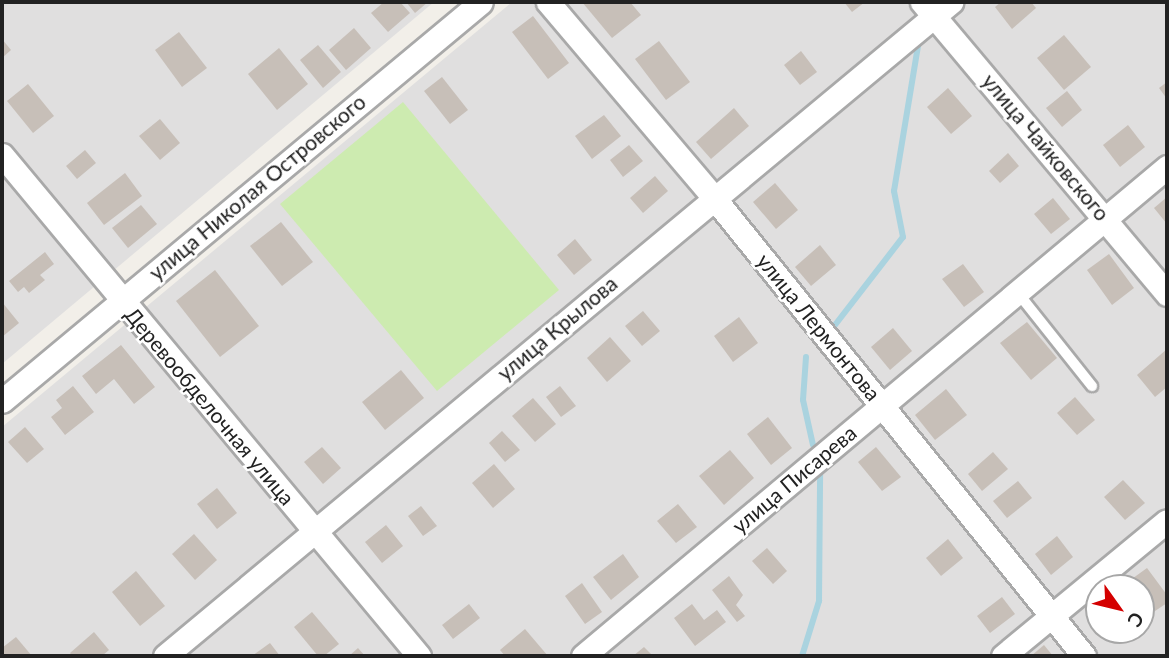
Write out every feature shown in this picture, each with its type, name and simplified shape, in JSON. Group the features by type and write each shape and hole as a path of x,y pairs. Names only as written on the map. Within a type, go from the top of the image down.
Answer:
{"street":[{"name":"улица Николая Островского","path":"2,401 481,2"},
{"name":"улица Лермонтова","path":"548,2 713,198 1084,656"},
{"name":"улица Крылова","path":"165,656 713,198 936,6"},
{"name":"улица Чайковского","path":"936,6 1167,294"},
{"name":"Деревообделочная улица","path":"2,155 419,656"},
{"name":"улица Писарева","path":"583,656 1167,167"},
{"path":"1003,656 1053,618 1167,521"}],"lane":[{"path":"1018,293 1092,386"}],"shaded area":[{"path":"2,2 434,2 2,364"},
{"path":"512,2 1167,2 1167,656 2,656 2,427"}],"green space":[{"path":"403,102 559,290 437,391 280,204"}],"building":[{"path":"384,2 400,2 410,13 388,32 371,13"},
{"path":"406,2 428,2 415,13"},
{"path":"582,2 630,2 641,15 612,38"},
{"path":"844,2 865,2 852,12"},
{"path":"1001,2 1031,2 1036,8 1012,29 995,7"},
{"path":"533,16 569,63 548,79 512,32"},
{"path":"354,28 371,48 346,70 329,50"},
{"path":"179,32 207,68 182,87 155,50"},
{"path":"1064,35 1091,67 1064,90 1037,58"},
{"path":"2,39 11,50 2,58"},
{"path":"659,41 690,82 666,100 635,59"},
{"path":"318,45 341,72 323,88 300,60"},
{"path":"279,48 308,84 277,110 248,74"},
{"path":"801,51 817,72 800,85 784,65"},
{"path":"442,77 468,110 450,124 424,91"},
{"path":"1167,82 1167,99 1159,88"},
{"path":"28,84 54,116 33,133 7,101"},
{"path":"948,88 972,116 951,134 927,107"},
{"path":"1067,91 1082,110 1062,127 1046,108"},
{"path":"734,108 749,126 711,159 696,142"},
{"path":"604,115 621,136 592,159 575,136"},
{"path":"160,119 180,143 160,160 139,136"},
{"path":"1128,125 1145,147 1120,167 1103,145"},
{"path":"629,145 643,161 623,177 610,160"},
{"path":"85,150 96,163 77,179 66,166"},
{"path":"1008,153 1019,166 1000,183 989,171"},
{"path":"125,173 142,196 104,225 87,203"},
{"path":"655,176 668,191 643,213 630,198"},
{"path":"775,183 798,210 776,229 753,202"},
{"path":"1167,197 1167,224 1154,208"},
{"path":"1053,198 1070,219 1051,234 1034,214"},
{"path":"141,205 157,224 128,248 112,228"},
{"path":"281,222 313,262 282,286 250,246"},
{"path":"575,239 592,260 574,275 557,255"},
{"path":"820,245 836,265 811,286 795,267"},
{"path":"45,252 54,264 40,275 45,280 29,293 24,287 18,292 9,281"},
{"path":"1109,254 1134,288 1112,305 1087,270"},
{"path":"963,264 984,292 964,307 942,279"},
{"path":"215,270 259,326 220,357 176,301"},
{"path":"2,302 19,323 2,337"},
{"path":"643,311 660,331 642,346 625,326"},
{"path":"739,317 758,343 733,362 714,336"},
{"path":"1027,322 1057,358 1031,380 1000,343"},
{"path":"893,328 912,351 890,370 871,347"},
{"path":"610,337 631,361 607,382 587,358"},
{"path":"121,345 155,387 134,404 114,379 96,394 82,376"},
{"path":"1167,349 1167,387 1155,397 1137,375"},
{"path":"401,370 424,398 385,430 362,402"},
{"path":"73,386 94,412 65,435 51,417 62,408 56,400"},
{"path":"560,386 576,406 561,417 546,397"},
{"path":"946,389 967,415 935,440 915,415"},
{"path":"1075,397 1095,420 1077,435 1057,413"},
{"path":"533,398 556,424 535,442 512,416"},
{"path":"768,417 792,448 771,465 747,434"},
{"path":"25,427 44,449 27,463 8,442"},
{"path":"502,431 520,450 505,462 489,443"},
{"path":"322,447 341,468 323,484 304,462"},
{"path":"876,447 901,477 882,491 858,462"},
{"path":"730,450 754,478 724,505 699,476"},
{"path":"993,452 1008,469 982,491 968,474"},
{"path":"494,464 515,489 493,508 472,483"},
{"path":"1123,480 1145,503 1125,520 1104,497"},
{"path":"1018,481 1032,498 1007,518 993,501"},
{"path":"217,488 237,513 217,529 197,504"},
{"path":"678,504 697,527 676,543 657,521"},
{"path":"421,506 437,526 423,536 408,516"},
{"path":"386,525 403,546 382,563 365,542"},
{"path":"194,534 217,560 195,580 172,554"},
{"path":"1057,536 1073,557 1051,575 1035,554"},
{"path":"948,539 963,558 941,576 926,558"},
{"path":"767,548 787,571 773,584 752,561"},
{"path":"623,554 639,577 611,600 593,577"},
{"path":"1147,568 1151,574 1139,574"},
{"path":"136,571 165,606 140,626 112,592"},
{"path":"729,576 743,595 736,605 745,616 737,622 712,590"},
{"path":"1155,579 1167,595 1167,603 1155,611"},
{"path":"582,583 602,612 585,624 565,596"},
{"path":"1002,597 1015,614 990,633 977,616"},
{"path":"469,604 480,618 453,639 442,625"},
{"path":"692,604 704,620 717,610 726,622 695,646 674,618"},
{"path":"312,612 339,644 324,656 318,656 294,627"},
{"path":"525,629 548,656 505,656 500,650"},
{"path":"94,632 109,650 102,656 72,656 70,653"},
{"path":"16,637 32,656 2,656 2,648"},
{"path":"270,643 280,656 252,656"},
{"path":"1044,645 1053,656 1031,656"},
{"path":"644,647 653,656 633,656"},
{"path":"358,648 365,656 349,656"}],"waterway":[{"path":"835,325 903,237 894,191 919,40"},
{"path":"806,357 803,400 813,445"},
{"path":"802,656 819,601 820,475"}]}
